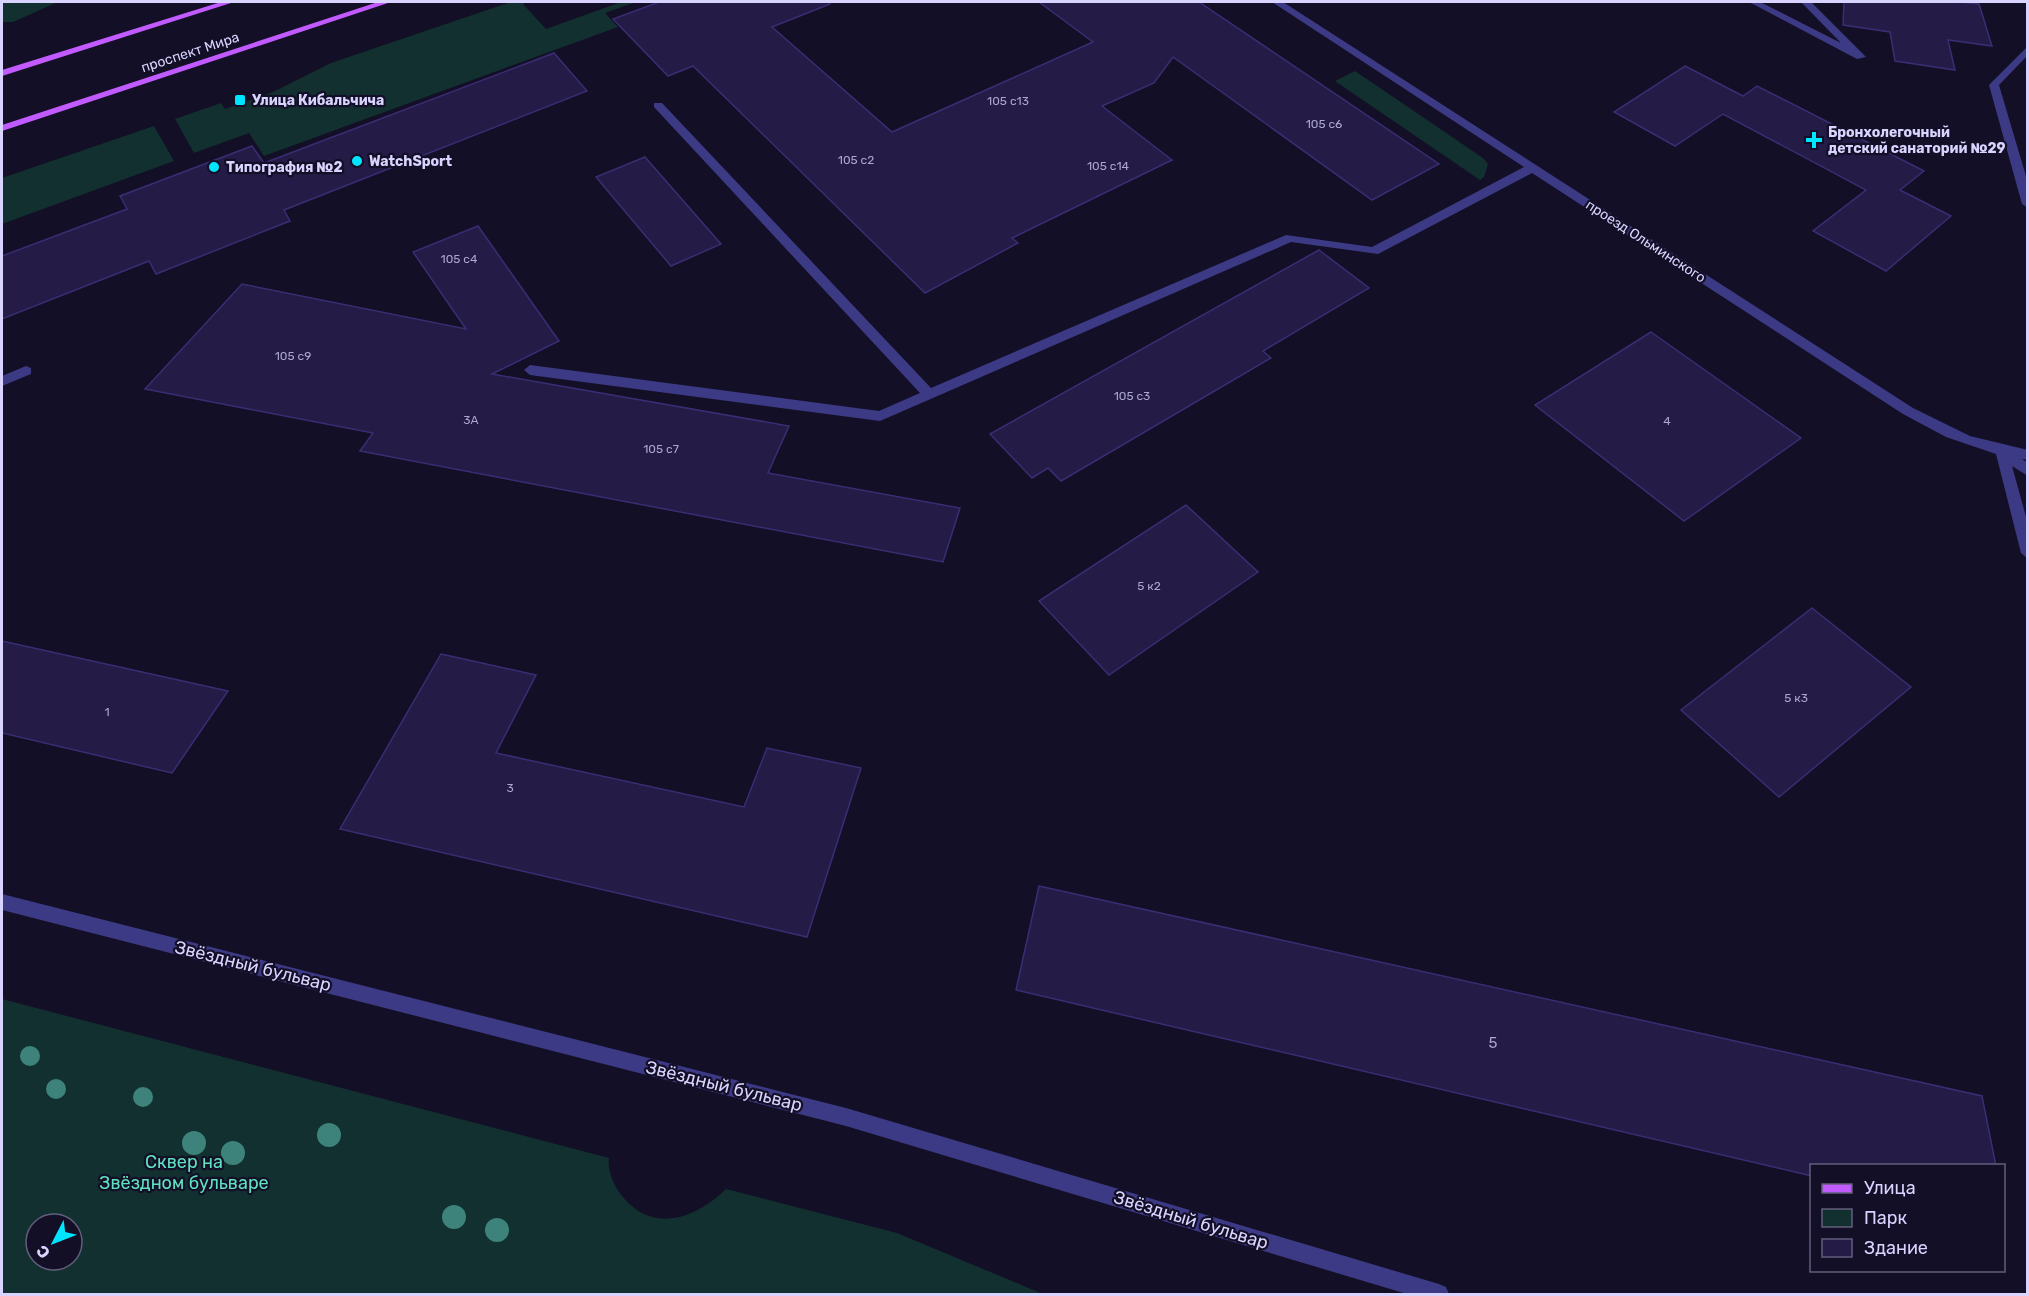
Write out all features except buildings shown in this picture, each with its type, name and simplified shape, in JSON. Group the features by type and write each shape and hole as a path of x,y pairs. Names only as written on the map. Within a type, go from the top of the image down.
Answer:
{"main road":[{"path":"2,73 229,2"},
{"name":"проспект Мира","path":"2,128 386,2"}],"street":[{"name":"проезд Ольминского","path":"1278,2 1908,411 1963,440 2002,452 2028,455"},
{"path":"1754,2 1861,57 1806,2"},
{"path":"2028,49 1994,85 2028,204"},
{"path":"658,105 930,395"},
{"path":"530,370 880,416 1290,238 1374,251 1533,168"},
{"path":"2,381 26,371"},
{"path":"2002,452 2028,471"},
{"path":"2002,452 2028,553"},
{"name":"Звёздный бульвар","path":"2,902 846,1117 1439,1294"}],"green space":[{"path":"2,2 58,2 13,22 2,22"},
{"path":"511,2 527,2 523,4 546,29 621,2 636,2 605,13 618,27 264,156 249,133 194,153 175,119 221,103 225,109 273,92 331,63"},
{"path":"1355,71 1483,158 1488,164 1484,177 1480,180 1335,81"},
{"path":"154,126 174,161 2,224 2,178"},
{"name":"Сквер на Звёздном бульваре","path":"2,999 609,1158 611,1176 619,1192 631,1205 644,1214 658,1218 686,1215 700,1209 726,1189 897,1233 1043,1294 2,1294"}],"place":[{"name":"Улица Кибальчича","path":"240,100"},
{"name":"Бронхолегочный детский санаторий №29","path":"1814,140"},
{"name":"WatchSport","path":"357,161"},
{"name":"Типография №2","path":"214,167"}]}
